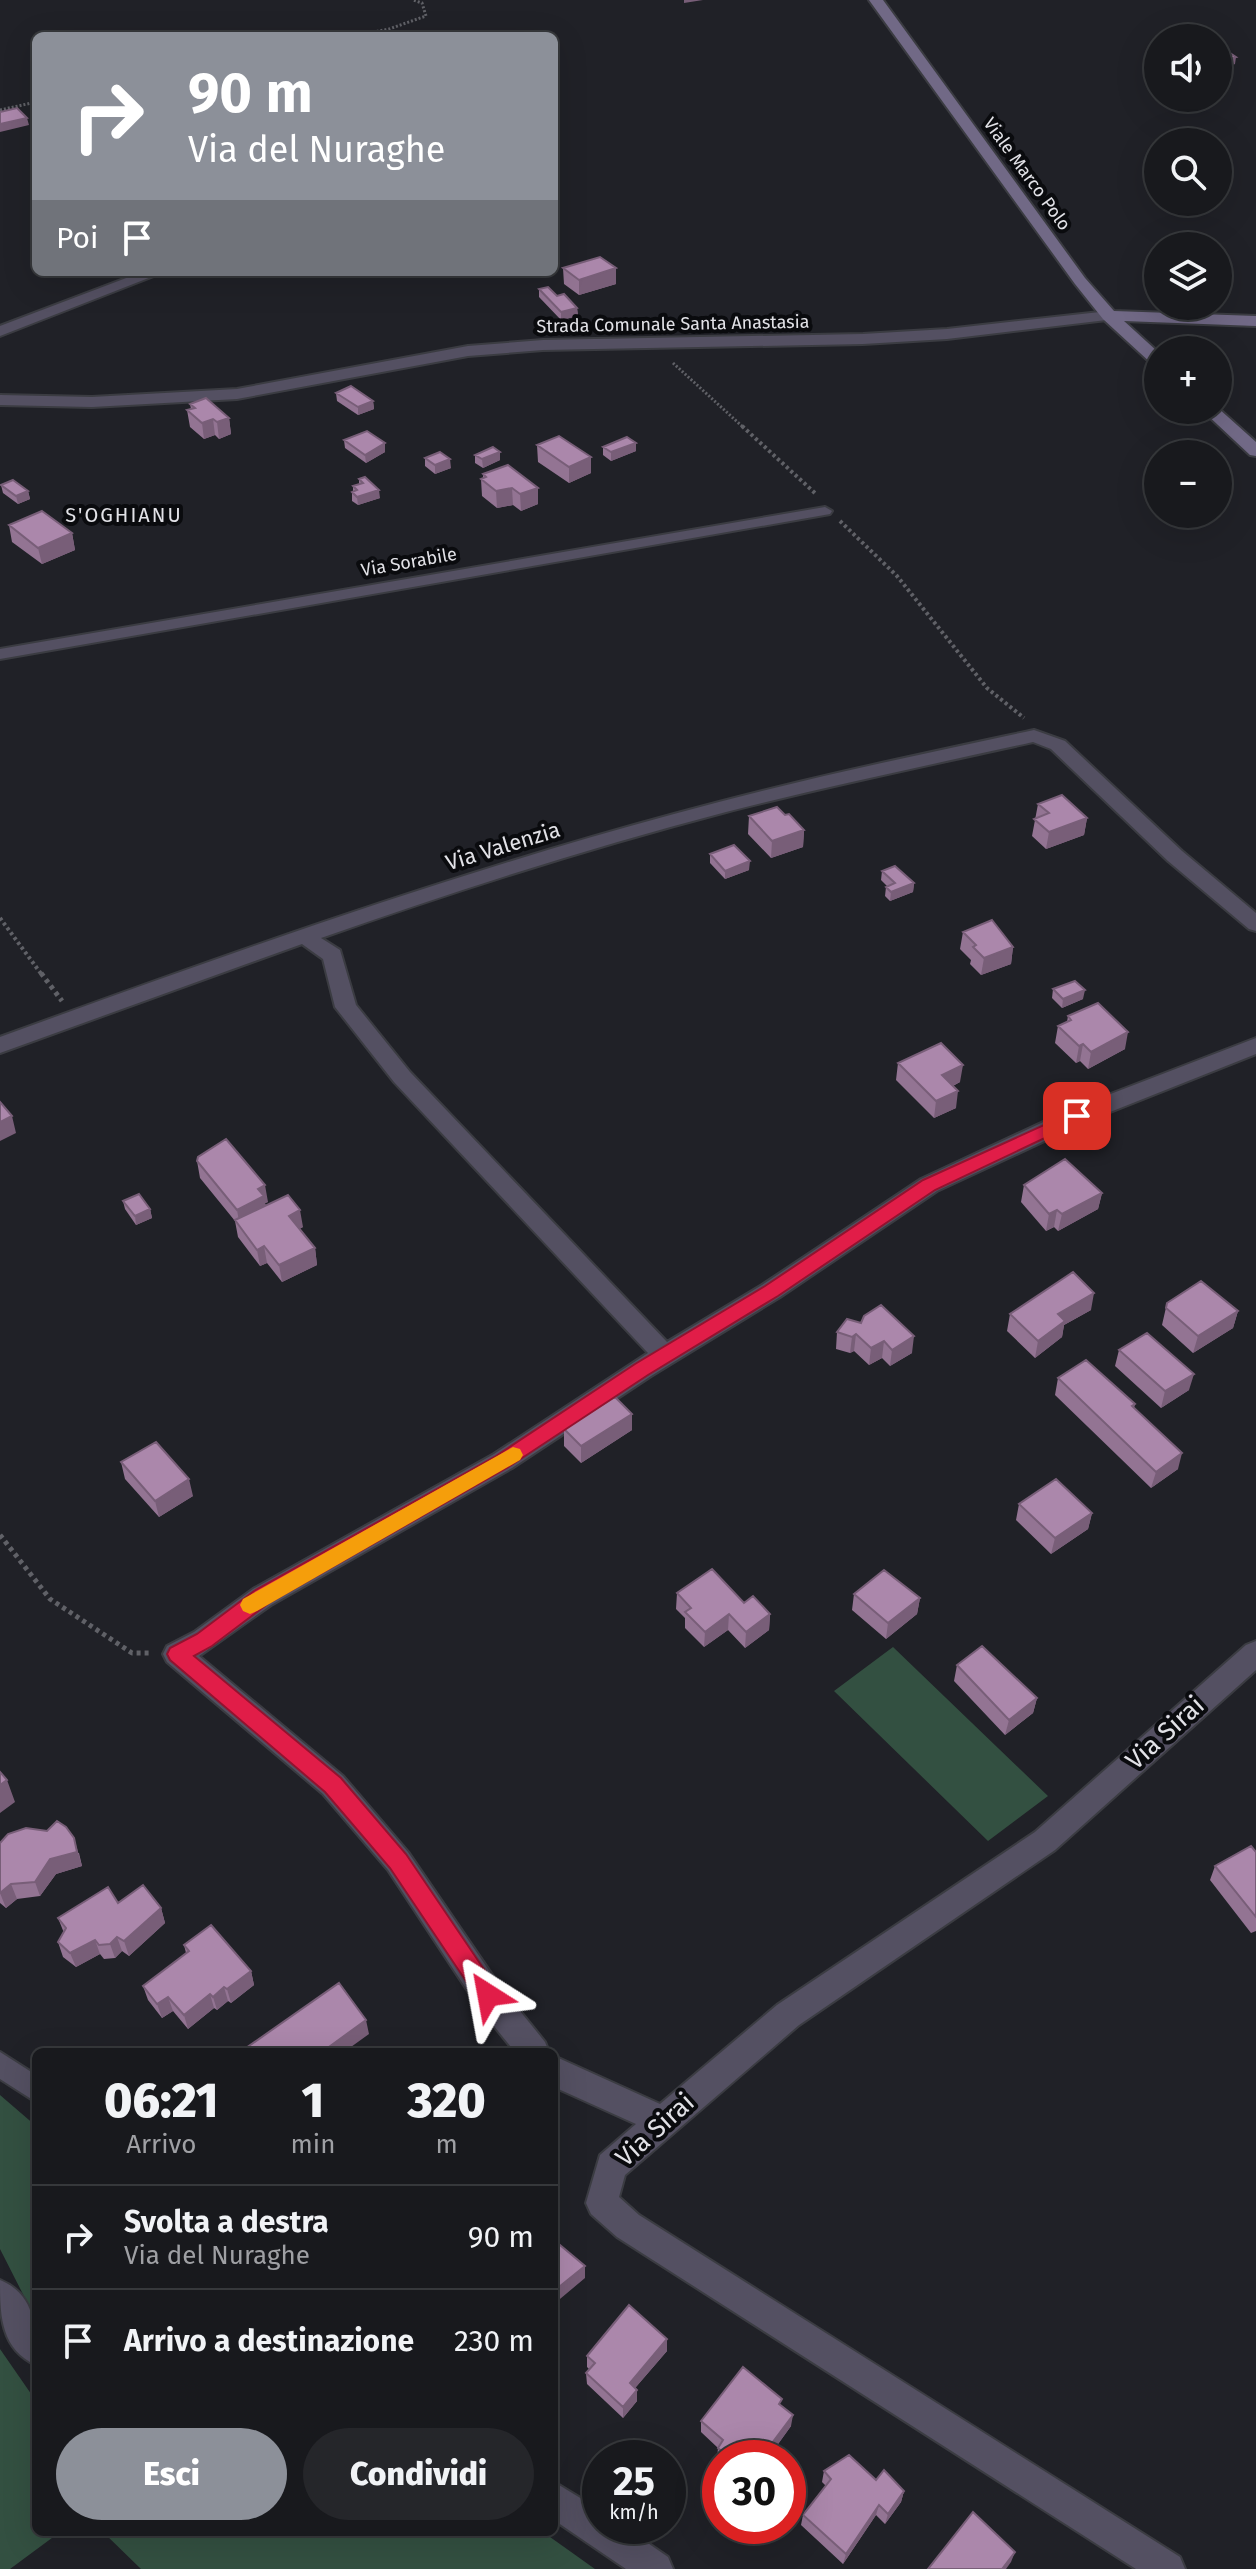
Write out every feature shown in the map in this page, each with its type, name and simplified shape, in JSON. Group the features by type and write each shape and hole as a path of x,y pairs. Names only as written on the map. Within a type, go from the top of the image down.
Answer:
{"main road":[{"name":"Viale Marco Polo","path":"876,0 1080,281 1109,316 1144,348"},
{"path":"1109,316 1256,321"},
{"path":"1226,424 1256,451"}],"street":[{"path":"0,331 145,276"},
{"name":"Strada Comunale Santa Anastasia","path":"0,400 92,402 237,394 468,351 660,341 789,343 863,339 947,334 1109,316"},
{"path":"1034,736 1058,745 1175,856 1256,924"},
{"name":"Via Valenzia","path":"0,1045 512,867 683,817 1034,736"},
{"path":"305,937 333,955 346,1007 402,1077 665,1355"},
{"path":"531,2048 488,1995 398,1861 333,1785 177,1654 204,1640 262,1597 503,1461 665,1355 771,1291 929,1185 1077,1116 1256,1046"},
{"name":"Via Sirai","path":"1168,2569 628,2226 602,2203 611,2166 788,2015 1045,1841 1256,1653"},
{"path":"558,2073 663,2121"},
{"path":"0,2296 32,2342"},
{"path":"558,2502 656,2569"}],"lane":[{"name":"Via Sorabile","path":"0,654 825,511"},
{"path":"0,2064 32,2087"}],"path":[{"path":"374,32 426,16 422,3 413,0"},
{"path":"0,110 32,103"},
{"path":"660,341 678,371 816,493 825,511 897,576 987,688 1022,715 1034,736"},
{"path":"0,918 75,1018"},
{"path":"0,1535 50,1599 132,1653 177,1654"}],"green space":[{"path":"893,1647 1048,1796 988,1841 834,1691"},
{"path":"0,2095 32,2123 32,2310 0,2249"},
{"path":"0,2349 32,2395 32,2536 55,2536 10,2569 0,2569"},
{"path":"107,2536 549,2536 595,2569 141,2569"}],"building":[{"path":"17,108 27,118 0,124 0,112"},
{"path":"600,257 616,268 579,280 563,268"},
{"path":"548,287 557,296 564,294 577,308 561,312 539,289"},
{"path":"351,386 373,401 358,407 336,393"},
{"path":"206,398 229,418 202,423 187,410 195,408 190,404"},
{"path":"367,431 385,443 365,455 344,440"},
{"path":"559,436 591,457 569,467 537,445"},
{"path":"627,437 636,443 611,452 603,447"},
{"path":"493,447 500,452 482,459 475,455"},
{"path":"440,452 450,459 435,465 425,458"},
{"path":"508,465 538,488 520,494 512,488 496,491 481,479 486,477 483,474"},
{"path":"365,477 379,490 357,497 352,492 357,490 353,486 363,483 359,479"},
{"path":"13,480 28,491 16,496 1,485"},
{"path":"42,511 72,533 38,548 9,525"},
{"path":"1062,795 1087,818 1049,832 1034,819 1049,813 1038,804"},
{"path":"777,807 785,815 789,814 804,830 772,841 749,816"},
{"path":"734,845 750,861 725,871 710,854"},
{"path":"895,866 914,883 891,892 886,887 895,883 882,871"},
{"path":"992,920 1013,947 984,958 963,932"},
{"path":"1075,981 1085,990 1063,999 1053,989"},
{"path":"1098,1003 1128,1032 1091,1052 1083,1044 1079,1046 1058,1026 1071,1020 1068,1016"},
{"path":"941,1043 963,1065 942,1075 958,1091 936,1101 898,1063"},
{"path":"0,1102 12,1116 0,1122"},
{"path":"226,1139 265,1185 258,1189 264,1196 237,1210 197,1161 198,1157"},
{"path":"1065,1159 1102,1193 1062,1214 1057,1210 1049,1214 1024,1185"},
{"path":"139,1194 150,1209 135,1216 123,1201"},
{"path":"288,1195 300,1210 289,1216 315,1248 279,1265 264,1246 257,1250 235,1220"},
{"path":"1073,1272 1094,1293 1058,1314 1065,1321 1038,1341 1010,1314"},
{"path":"1201,1281 1238,1311 1198,1336 1166,1308 1167,1303"},
{"path":"881,1305 914,1336 892,1350 884,1341 871,1348 856,1334 852,1337 837,1332 847,1319 861,1323 864,1316"},
{"path":"1147,1333 1194,1374 1165,1391 1119,1350"},
{"path":"1086,1360 1135,1404 1132,1406 1182,1453 1156,1472 1058,1378"},
{"path":"615,1397 632,1414 581,1446 564,1429"},
{"path":"156,1442 189,1479 155,1501 121,1462"},
{"path":"1056,1479 1092,1513 1055,1538 1019,1504"},
{"path":"712,1569 744,1603 753,1596 770,1614 746,1632 729,1614 705,1632 685,1612 691,1608 677,1593"},
{"path":"884,1570 920,1598 888,1623 854,1594"},
{"path":"982,1646 1037,1698 1009,1720 957,1665"},
{"path":"0,1772 7,1780 0,1785"},
{"path":"57,1821 74,1838 77,1852 50,1859 35,1882 11,1884 0,1893 0,1843 8,1834 26,1828 47,1831"},
{"path":"1251,1846 1256,1852 1256,1917 1215,1866"},
{"path":"143,1885 161,1908 124,1941 117,1937 110,1944 99,1945 95,1940 70,1953 58,1942 66,1928 58,1918 108,1887 118,1903"},
{"path":"211,1925 251,1971 213,1997 210,1994 184,2015 168,1997 157,2004 143,1986 189,1951 184,1945"},
{"path":"339,1983 366,2020 328,2048 246,2048"},
{"path":"558,2243 585,2266 558,2288"},
{"path":"629,2305 667,2339 630,2383 637,2390 623,2407 586,2373 595,2363 587,2356"},
{"path":"743,2367 782,2399 779,2404 793,2415 774,2440 723,2440 701,2421"},
{"path":"849,2455 876,2480 884,2470 904,2491 888,2514 879,2505 846,2554 806,2518 806,2511 831,2479 824,2471"},
{"path":"973,2512 1015,2552 1002,2569 928,2569"}],"slow traffic":[{"path":"250,1605 513,1455"}],"district":[{"name":"S'OGHIANU","path":"124,515"}],"route":[{"path":"488,1995 398,1861 333,1785 177,1654 204,1640 262,1597 503,1461 642,1369 771,1291 929,1185 1077,1116"}]}
